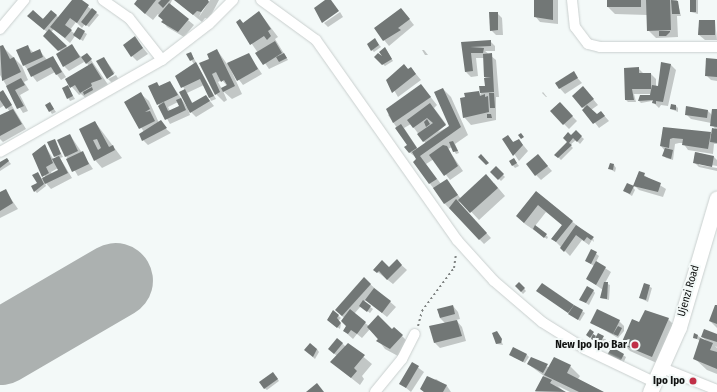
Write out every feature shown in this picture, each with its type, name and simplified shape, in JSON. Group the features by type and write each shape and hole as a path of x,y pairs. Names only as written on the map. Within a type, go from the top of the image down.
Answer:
{"street":[{"path":"0,29 24,0"},
{"path":"102,0 129,18 162,60"},
{"path":"0,152 162,60 209,24 233,0"},
{"path":"261,0 316,40 457,240 494,280 542,322 585,349 652,387"},
{"path":"572,0 575,27 588,44 600,47 717,47"},
{"name":"Ujenzi Road","path":"652,387 662,368 679,327 717,198"},
{"path":"375,392 402,359 415,334"},
{"path":"662,368 717,390"}],"path":[{"path":"415,334 422,311 454,268 457,240"}],"building":[{"path":"72,0 82,0 89,5 77,23 70,18 65,25 72,30 65,38 50,27"},
{"path":"137,0 156,0 145,14 134,4"},
{"path":"161,0 170,0 163,8 158,3"},
{"path":"174,0 208,0 209,2 201,12 197,11 193,15"},
{"path":"325,0 331,0 339,11 322,23 314,8"},
{"path":"534,0 553,0 553,20 534,17"},
{"path":"607,0 641,0 641,7 607,7"},
{"path":"646,0 670,0 671,30 647,31"},
{"path":"671,0 678,1 680,14 672,14"},
{"path":"690,0 696,0 696,12 690,12"},
{"path":"169,3 189,19 178,32 161,22 163,20 158,16"},
{"path":"92,8 97,12 86,26 81,22"},
{"path":"401,8 410,19 398,28 401,30 383,41 374,28"},
{"path":"33,10 43,19 51,10 57,15 44,30 27,16"},
{"path":"259,11 271,29 268,31 271,36 267,40 264,36 250,45 236,22 240,19 243,23"},
{"path":"489,12 498,12 498,30 490,31"},
{"path":"699,20 715,20 715,35 698,35"},
{"path":"78,27 85,31 80,40 73,35"},
{"path":"49,29 67,46 58,51 43,36"},
{"path":"659,31 670,32 666,36 659,36"},
{"path":"135,36 143,48 131,57 123,45"},
{"path":"375,38 379,45 371,51 367,44"},
{"path":"491,40 491,46 470,47 484,48 483,53 471,53 473,71 465,72 461,42"},
{"path":"275,41 282,53 263,65 255,53"},
{"path":"72,44 80,57 63,67 56,54"},
{"path":"3,45 10,59 14,57 21,72 2,81 0,46"},
{"path":"28,45 31,53 40,49 43,57 23,66 16,50"},
{"path":"385,47 392,59 382,65 374,57 378,53 382,56 379,52"},
{"path":"217,49 235,86 223,92 221,88 227,85 224,80 221,82 216,72 212,74 220,92 215,95 199,63 209,59 207,54"},
{"path":"191,52 194,59 190,61 186,54"},
{"path":"87,53 92,59 86,64 81,57"},
{"path":"249,53 258,69 237,81 227,63"},
{"path":"284,53 287,58 279,62 276,57"},
{"path":"492,53 494,92 480,93 479,86 485,86 484,78 491,77 484,77 483,54"},
{"path":"53,56 62,72 56,75 51,67 31,77 27,69"},
{"path":"104,57 114,74 107,79 96,61"},
{"path":"706,58 717,59 717,77 705,76"},
{"path":"196,62 214,96 209,98 200,79 181,88 175,76"},
{"path":"661,62 671,64 663,102 656,101 656,104 652,103 653,100 638,101 640,95 650,95 652,85 658,86"},
{"path":"92,63 102,79 91,83 92,86 80,93 75,85 70,88 65,79"},
{"path":"404,64 408,69 411,67 416,74 392,93 386,80"},
{"path":"639,67 639,73 651,73 651,89 632,89 634,100 625,100 624,68"},
{"path":"574,71 578,78 559,89 555,83"},
{"path":"21,78 25,85 15,90 24,106 17,109 6,86"},
{"path":"170,81 178,95 157,105 148,86 157,82 159,86"},
{"path":"421,84 431,97 393,123 386,109"},
{"path":"68,85 73,96 67,99 62,88"},
{"path":"583,86 594,99 582,108 572,96"},
{"path":"92,87 93,90 84,95 83,92"},
{"path":"443,88 461,127 420,156 437,179 429,184 413,162 416,159 412,152 449,126 434,92"},
{"path":"185,89 192,103 206,95 210,101 190,113 179,92"},
{"path":"3,90 12,105 6,109 0,100 0,92"},
{"path":"479,91 480,96 485,94 485,97 488,96 489,112 463,118 460,98 465,97 464,93"},
{"path":"141,92 150,109 145,112 150,111 155,121 139,129 124,102"},
{"path":"489,93 494,93 495,108 490,108"},
{"path":"181,98 186,110 165,120 158,106 164,102 168,111 179,106 176,100"},
{"path":"50,102 54,109 49,112 45,105"},
{"path":"560,102 573,116 563,125 550,111"},
{"path":"430,103 446,125 423,142 417,134 433,123 427,118 413,128 407,120"},
{"path":"671,104 676,105 676,110 670,109"},
{"path":"587,105 597,114 601,111 605,116 593,124 582,110"},
{"path":"686,106 708,110 707,118 685,115"},
{"path":"13,109 22,124 0,136 0,115"},
{"path":"712,109 717,109 717,127 710,126"},
{"path":"487,114 491,114 492,118 487,118"},
{"path":"427,119 430,124 426,127 424,122"},
{"path":"161,120 167,128 142,141 139,134"},
{"path":"95,121 109,147 113,145 115,150 94,161 79,129","holes":["97,139 101,148 98,150 93,140"]},
{"path":"401,124 417,148 409,153 404,147 407,145 395,128"},
{"path":"663,127 711,132 708,149 682,145 683,139 673,138 670,139 669,148 660,146"},
{"path":"712,128 717,129 717,143 710,142"},
{"path":"576,130 582,136 577,142 573,138 569,143 572,145 558,158 554,155 567,142 563,138 568,132 571,135"},
{"path":"521,133 524,137 521,139 518,135"},
{"path":"70,134 78,151 65,157 57,140"},
{"path":"508,135 513,142 519,139 523,145 513,156 502,139"},
{"path":"55,139 61,154 54,157 47,142"},
{"path":"453,141 458,151 453,152 449,142"},
{"path":"45,144 53,163 46,167 49,173 42,177 32,154"},
{"path":"443,145 447,146 458,166 444,176 429,155"},
{"path":"665,148 673,150 671,159 662,156"},
{"path":"83,151 89,164 72,172 66,159"},
{"path":"695,152 714,156 712,167 693,163"},
{"path":"481,154 489,163 486,165 478,157"},
{"path":"538,154 548,166 535,176 526,164"},
{"path":"59,156 68,173 45,184 42,178 58,170 52,159"},
{"path":"7,158 9,161 0,168 0,162"},
{"path":"514,158 517,163 512,166 509,161"},
{"path":"610,163 614,164 613,170 608,169"},
{"path":"496,166 504,174 498,180 490,172"},
{"path":"639,171 645,173 644,176 661,183 658,192 633,186"},
{"path":"38,172 44,184 34,192 31,186 37,183 32,175"},
{"path":"486,174 498,188 470,213 458,200"},
{"path":"447,179 458,195 444,204 433,188"},
{"path":"627,183 634,186 630,194 623,191"},
{"path":"6,189 13,203 0,211 0,192"},
{"path":"536,191 573,221 556,242 551,239 562,225 538,205 524,223 516,216"},
{"path":"456,199 487,233 479,240 449,208"},
{"path":"535,225 547,234 544,238 533,229"},
{"path":"576,225 594,237 591,240 587,237 584,241 576,235 564,252 560,248"},
{"path":"591,249 597,252 591,264 585,261"},
{"path":"397,259 402,265 387,280 379,271 377,273 373,270 382,260 389,267"},
{"path":"596,261 606,267 596,285 586,279"},
{"path":"364,277 371,284 342,316 335,310"},
{"path":"519,282 525,288 521,292 515,286"},
{"path":"604,282 608,282 607,299 600,298"},
{"path":"542,283 574,305 568,313 536,291"},
{"path":"644,283 650,285 646,300 639,298"},
{"path":"587,286 594,290 586,303 579,300"},
{"path":"374,288 391,301 382,313 365,300"},
{"path":"363,300 371,306 367,312 359,306"},
{"path":"453,305 455,314 440,318 437,309"},
{"path":"574,305 583,310 578,320 568,314"},
{"path":"715,305 717,305 717,324 709,321"},
{"path":"350,309 366,322 357,334 351,330 348,334 343,331 346,326 341,321"},
{"path":"597,309 620,320 613,334 590,323"},
{"path":"333,310 339,315 337,318 341,323 337,328 327,320"},
{"path":"645,310 669,318 652,357 621,344 632,319 639,322"},
{"path":"378,315 392,329 394,327 403,335 390,349 376,341 378,339 367,327"},
{"path":"457,320 462,336 434,343 429,326"},
{"path":"618,326 622,328 618,336 613,334"},
{"path":"590,329 594,332 590,338 586,335"},
{"path":"704,329 717,334 717,342 701,337"},
{"path":"497,331 502,339 501,343 496,344 492,333"},
{"path":"598,333 604,336 599,345 593,342"},
{"path":"694,333 698,335 697,339 693,338"},
{"path":"593,334 596,336 593,340 591,339"},
{"path":"337,338 343,343 334,354 328,349"},
{"path":"700,338 713,343 710,350 717,352 717,369 693,359"},
{"path":"609,341 613,343 609,349 605,347"},
{"path":"310,343 317,349 313,357 304,350"},
{"path":"348,343 365,355 354,368 357,371 351,378 330,362"},
{"path":"513,347 527,354 523,362 509,355"},
{"path":"612,347 624,354 620,362 607,355"},
{"path":"531,357 548,364 543,373 527,364"},
{"path":"554,357 571,365 567,373 604,392 579,392 544,375"},
{"path":"412,362 419,366 406,388 399,384"},
{"path":"273,372 278,379 264,389 259,382"},
{"path":"427,376 447,385 443,392 424,392 420,389"},
{"path":"543,376 552,380 550,383 566,392 535,391"},
{"path":"317,383 324,392 306,392"}],"runway":[{"path":"0,347 115,280"}],"place":[{"name":"New Ipo Ipo Bar","path":"635,345"},
{"name":"Ipo Ipo","path":"693,381"}]}
